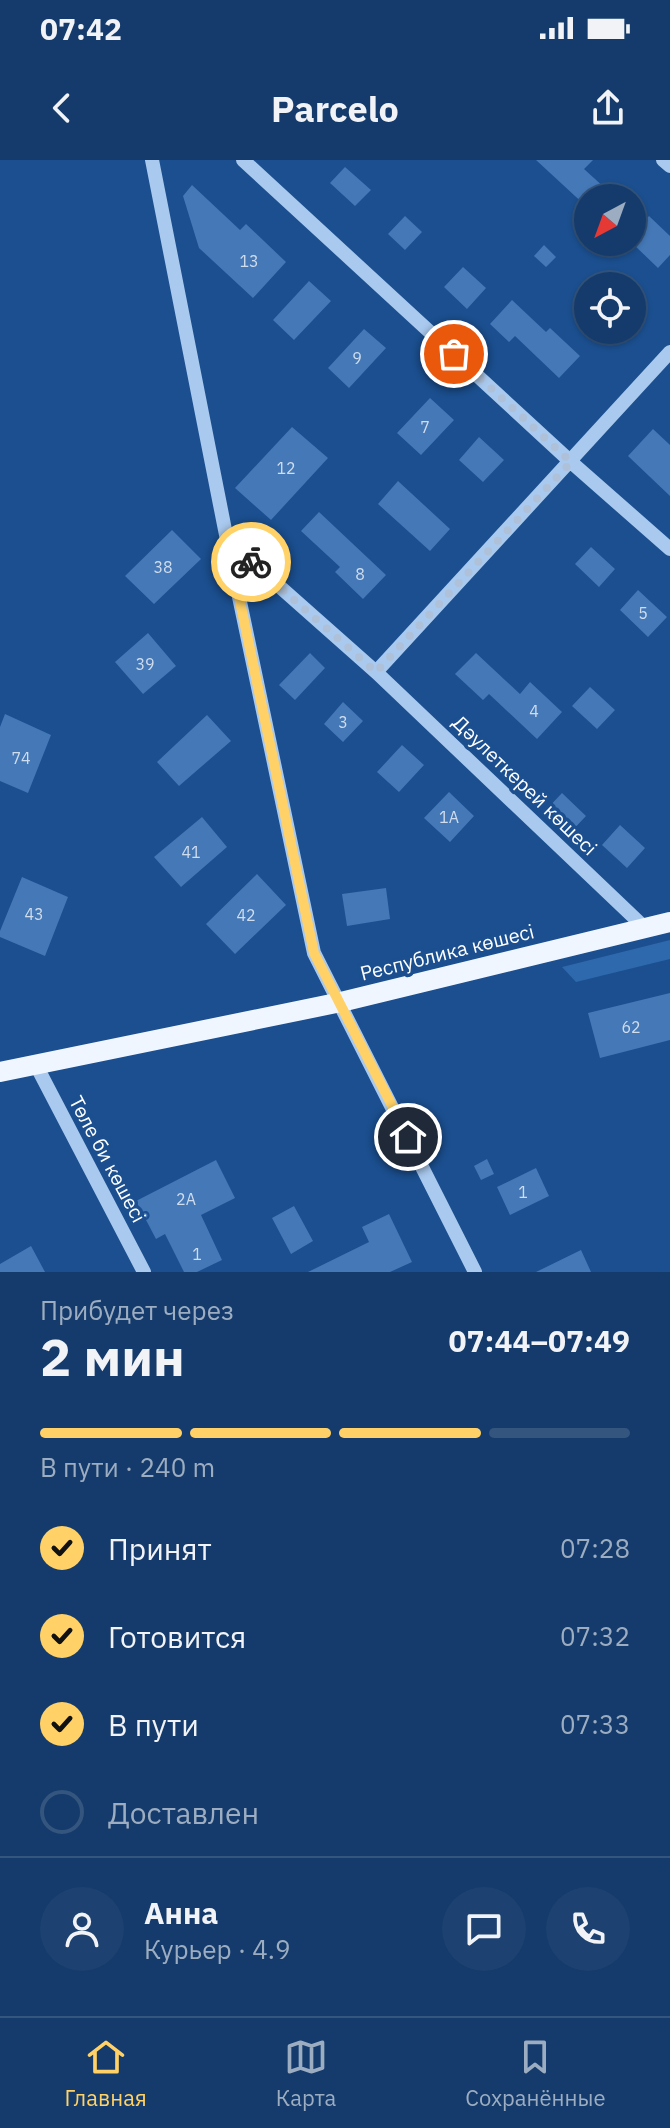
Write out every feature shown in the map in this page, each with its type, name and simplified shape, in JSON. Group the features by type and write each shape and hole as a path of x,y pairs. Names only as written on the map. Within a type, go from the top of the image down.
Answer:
{"main road":[{"name":"Республика көшесі","path":"0,1072 341,1002 670,922"}],"street":[{"path":"152,160 227,540 314,953 475,1272"},
{"path":"243,160 670,549"},
{"path":"663,160 670,166"},
{"path":"376,672 670,352"},
{"name":"Дәулеткерей көшесі","path":"227,540 376,672 645,928"},
{"name":"Төле би көшесі","path":"36,1065 144,1272"}],"shaded area":[{"path":"670,940 670,959 576,982 562,967"}],"building":[{"path":"536,160 593,160 584,169 601,184 574,184 574,195"},
{"path":"345,167 371,190 355,206 330,183"},
{"path":"192,185 240,230 246,224 286,262 253,298 199,248 183,196"},
{"path":"405,216 422,232 405,250 388,234"},
{"path":"649,216 670,236 670,255 658,268 646,256 646,219"},
{"path":"544,245 556,257 546,267 534,256"},
{"path":"463,267 486,288 467,309 444,287"},
{"path":"309,281 331,301 294,340 273,320"},
{"path":"512,300 546,332 550,328 580,356 559,378 515,336 509,342 490,324"},
{"path":"364,329 386,348 349,388 328,368"},
{"path":"430,398 454,420 421,455 397,433"},
{"path":"292,427 328,458 271,520 235,488"},
{"path":"653,429 670,445 670,496 628,456"},
{"path":"479,437 504,460 483,482 459,460"},
{"path":"398,481 450,529 430,551 378,504"},
{"path":"319,512 386,575 363,599 335,572 340,567 301,531"},
{"path":"172,530 201,559 154,604 125,576"},
{"path":"591,547 615,569 599,587 575,564"},
{"path":"638,590 667,617 648,637 620,610"},
{"path":"148,633 176,666 143,694 115,662"},
{"path":"310,653 325,668 295,700 279,685"},
{"path":"476,653 520,694 530,682 562,712 537,739 489,694 483,700 455,674"},
{"path":"590,687 615,710 597,729 572,706"},
{"path":"343,702 363,721 343,742 324,724"},
{"path":"5,714 51,735 28,793 0,781 0,727"},
{"path":"207,715 231,741 179,786 157,762"},
{"path":"402,745 424,765 399,792 377,772"},
{"path":"449,792 474,816 450,842 424,818"},
{"path":"562,793 586,816 568,835 544,812"},
{"path":"202,817 227,847 181,887 154,857"},
{"path":"620,825 645,848 627,868 602,845"},
{"path":"257,874 286,905 235,954 206,924"},
{"path":"22,877 68,897 45,956 0,937"},
{"path":"386,888 390,919 347,926 342,894"},
{"path":"670,993 670,1040 600,1058 588,1013"},
{"path":"487,1159 494,1174 481,1180 474,1166"},
{"path":"216,1160 235,1198 201,1215 222,1260 197,1272 184,1272 165,1234 156,1239 136,1201"},
{"path":"536,1168 549,1196 510,1215 497,1187"},
{"path":"294,1206 313,1241 291,1254 272,1218"},
{"path":"389,1214 412,1262 390,1272 308,1272 369,1242 362,1227"},
{"path":"31,1246 45,1272 0,1272 0,1264"},
{"path":"581,1250 591,1272 536,1272"}],"way so far":[{"path":"251,562 376,672 571,462 454,354"}],"route":[{"path":"251,562 227,540 314,953 408,1137"}]}
